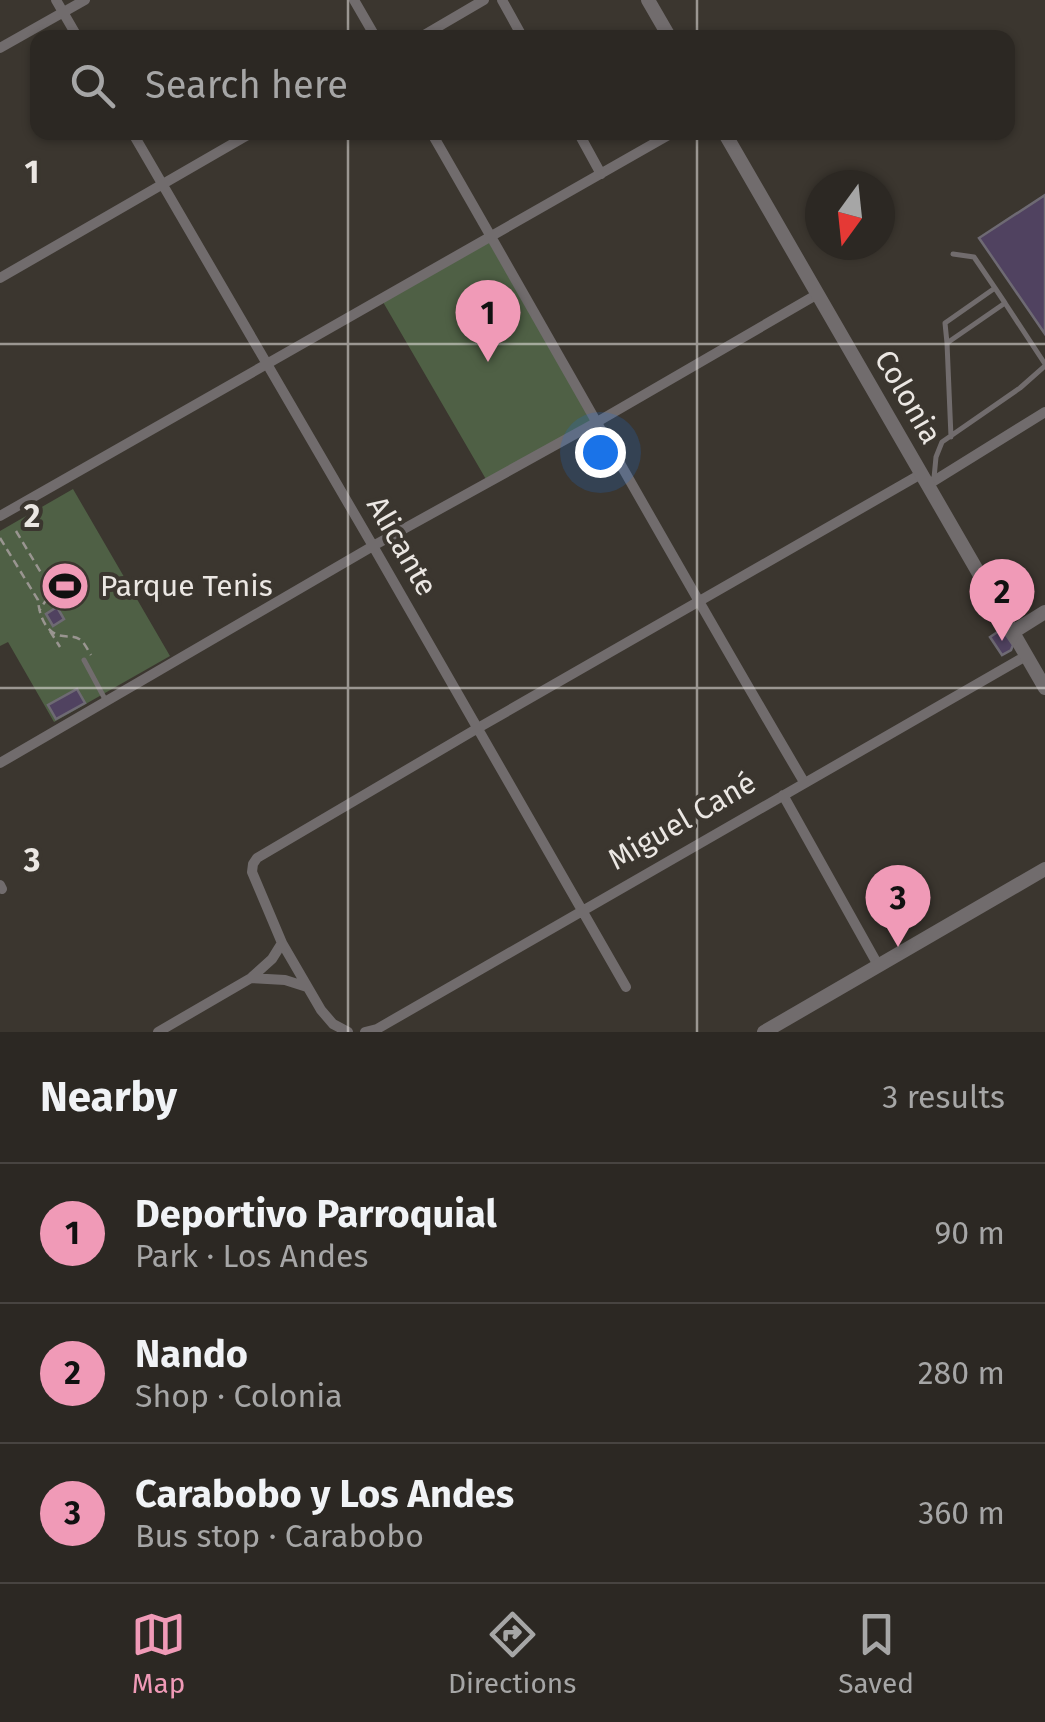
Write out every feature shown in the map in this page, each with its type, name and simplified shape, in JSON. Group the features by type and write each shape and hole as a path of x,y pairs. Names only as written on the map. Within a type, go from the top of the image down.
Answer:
{"street":[{"path":"56,0 74,30"},
{"path":"32,30 85,0"},
{"path":"354,0 371,30"},
{"path":"432,30 484,0"},
{"path":"502,0 519,30"},
{"path":"648,0 665,30"},
{"path":"0,48 30,31"},
{"name":"Alicante","path":"137,140 626,988"},
{"path":"0,278 239,140"},
{"path":"436,140 804,782"},
{"path":"582,140 601,174"},
{"path":"0,516 660,140"},
{"name":"Colonia","path":"729,140 1045,688"},
{"path":"0,763 816,295"},
{"path":"348,1032 332,1024 321,1010 282,944 252,872 256,858 698,602 928,480 1045,412"},
{"path":"1013,632 1045,612"},
{"name":"Miguel Cané","path":"365,1032 378,1029 1026,656"},
{"path":"782,795 878,965"},
{"path":"764,1032 1045,869"},
{"path":"158,1032 251,978 272,960 282,944"},
{"path":"251,978 285,980 308,987"}],"lane":[{"path":"928,480 939,446 1020,388 1045,365 974,257 953,254"},
{"path":"951,436 945,323 995,288"},
{"path":"947,343 1005,303"},
{"path":"84,660 106,702"}],"path":[{"path":"16,531 52,590 39,611"},
{"path":"0,538 38,600 39,611 60,647"},
{"path":"48,628 84,642 90,654"}],"green space":[{"path":"489,242 592,422 487,481 383,302"},
{"name":"Parque Tenis","path":"73,489 170,656 54,722 8,642 0,646 0,531"}],"building":[{"path":"1045,195 1045,334 979,238"},
{"path":"57,607 64,619 53,626 46,614"},
{"path":"1002,629 1013,645 1002,655 990,637"},
{"path":"77,689 85,703 56,719 48,705"}],"place":[{"name":"Deportivo Parroquial","path":"488,362"},
{"name":"Parque Tenis","path":"65,586"},
{"name":"Nando","path":"1002,641"},
{"name":"Carabobo y Los Andes","path":"898,947"}]}
